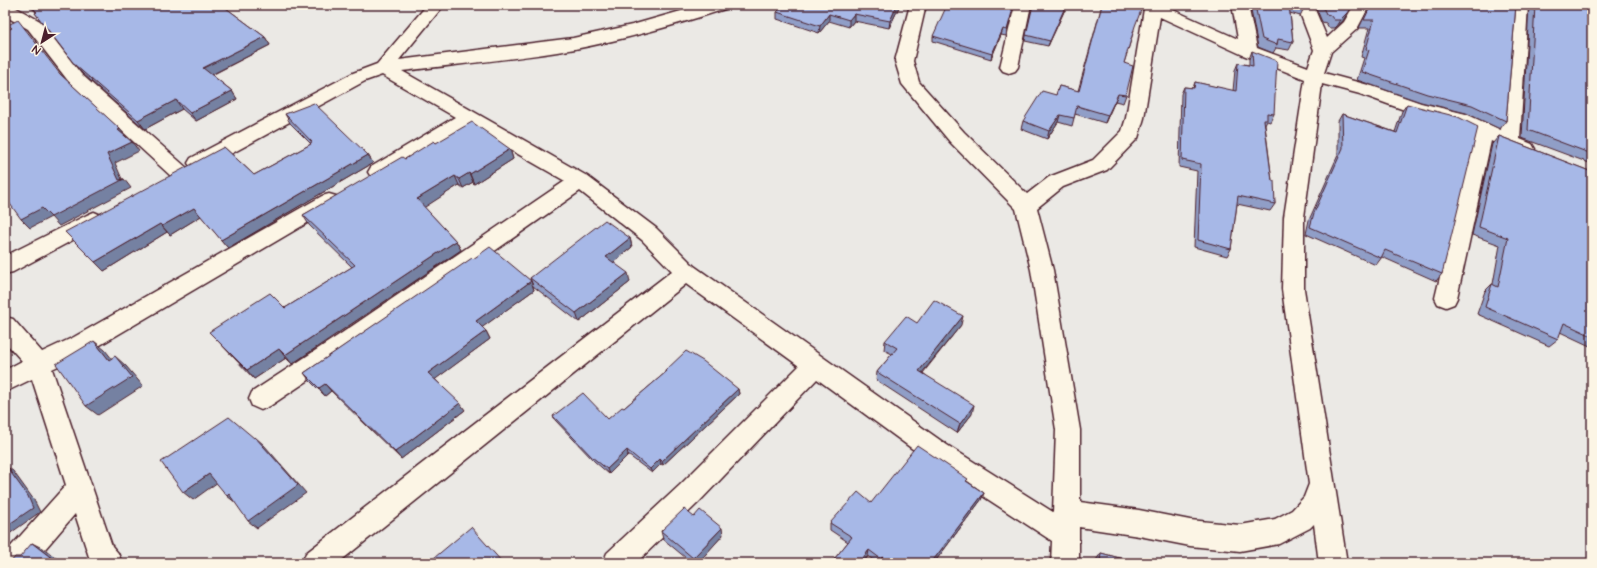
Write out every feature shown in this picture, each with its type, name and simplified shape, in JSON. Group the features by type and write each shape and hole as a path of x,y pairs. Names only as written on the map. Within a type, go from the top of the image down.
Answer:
{"street":[{"path":"383,68 436,5"},
{"path":"5,9 34,25 75,78 173,176 359,77 383,68 553,47 624,32 694,14 719,5"},
{"path":"918,5 904,61 911,84 956,137 1026,206 1042,270 1068,430 1065,563"},
{"path":"1009,67 1023,5"},
{"path":"1240,5 1249,51"},
{"path":"1305,5 1323,50"},
{"path":"1333,563 1293,290 1294,217 1314,76 1323,50 1351,25 1362,5"},
{"path":"1510,143 1520,5"},
{"path":"1026,206 1056,182 1100,165 1130,134 1135,118 1152,6 1249,51 1314,76 1366,90 1417,108 1459,118 1510,143 1540,154"},
{"path":"383,68 580,181 649,234 686,272 938,452 1066,524 1139,523 1190,533 1240,538 1279,531 1300,519 1315,504 1322,483"},
{"path":"5,382 88,340 355,186 469,117"},
{"path":"1446,298 1484,130"},
{"path":"262,399 580,181"},
{"path":"5,266 107,213"},
{"path":"316,563 412,490 573,360 686,272"},
{"path":"5,326 39,364 101,554 108,563"},
{"path":"617,563 689,494 816,365"},
{"path":"15,563 80,488"}],"building":[{"path":"30,5 222,5 265,37 203,68 232,91 190,113 176,100 138,120 75,65 35,13 37,12"},
{"path":"784,5 897,5 890,21 854,14 849,20 829,14 820,26 777,12"},
{"path":"947,5 1014,5 1007,30 1003,29 992,54 933,36"},
{"path":"1033,5 1066,5 1050,41 1026,35"},
{"path":"1102,5 1143,5 1124,63 1133,66 1126,95 1118,94 1108,115 1077,106 1074,118 1060,115 1049,131 1023,121 1042,91 1056,95 1059,86 1079,91"},
{"path":"1255,5 1289,5 1293,42 1278,39 1277,45 1262,39"},
{"path":"1292,5 1302,5 1304,8"},
{"path":"1322,5 1352,5 1340,20 1334,20 1330,15 1326,14"},
{"path":"1371,5 1516,5 1506,121 1472,105 1427,94 1362,72 1369,50 1366,49 1374,20 1364,20"},
{"path":"1535,5 1592,5 1592,154 1528,130"},
{"path":"18,20 60,74 120,129 118,130 132,142 107,154 119,180 124,179 51,217 42,208 21,219 5,197 5,31 12,28 8,25"},
{"path":"1252,51 1277,61 1274,114 1267,113 1267,120 1264,120 1272,181 1274,181 1275,204 1238,196 1231,249 1198,240 1201,164 1182,160 1184,87 1194,88 1195,82 1236,91 1238,63 1253,66"},
{"path":"314,103 368,155 221,240 194,208 162,226 160,224 95,262 65,232 224,147 254,175 311,144 310,143 312,142 285,114"},
{"path":"1407,104 1458,117 1478,127 1442,274 1385,250 1381,258 1310,227 1314,213 1343,148 1342,114 1397,133"},
{"path":"472,122 510,149 470,174 469,173 459,179 455,176 417,199 456,241 285,355 279,349 247,370 209,332 270,293 285,308 355,265 303,215 402,157 405,159 434,141 436,143"},
{"path":"1499,136 1592,172 1592,336 1564,323 1558,339 1485,307 1492,284 1498,287 1508,238 1479,227"},
{"path":"605,220 630,238 606,257 628,273 576,313 530,278"},
{"path":"490,247 531,281 476,321 486,331 428,373 460,403 395,452 325,384 319,388 304,373"},
{"path":"934,300 963,316 919,371 974,405 960,424 877,372 897,348 885,341 906,316 917,323"},
{"path":"94,341 109,360 115,356 132,377 86,406 56,364"},
{"path":"686,351 703,361 738,389 662,461 660,459 650,469 627,450 607,469 592,457 553,416 583,393 608,419 622,407 624,408 666,372 665,371"},
{"path":"229,417 254,438 255,437 298,485 248,521 229,494 227,496 209,474 183,492 161,462"},
{"path":"917,445 968,479 966,481 984,493 931,563 891,563 882,557 881,559 869,550 859,563 831,563 852,537 830,523 858,492 871,503"},
{"path":"6,466 28,496 33,508 5,527 5,467"},
{"path":"684,509 694,517 700,510 722,528 693,558 661,531"},
{"path":"471,527 503,563 428,563"},
{"path":"32,543 58,563 10,563 15,557 20,557"},
{"path":"1101,553 1138,563 1100,563"}]}
